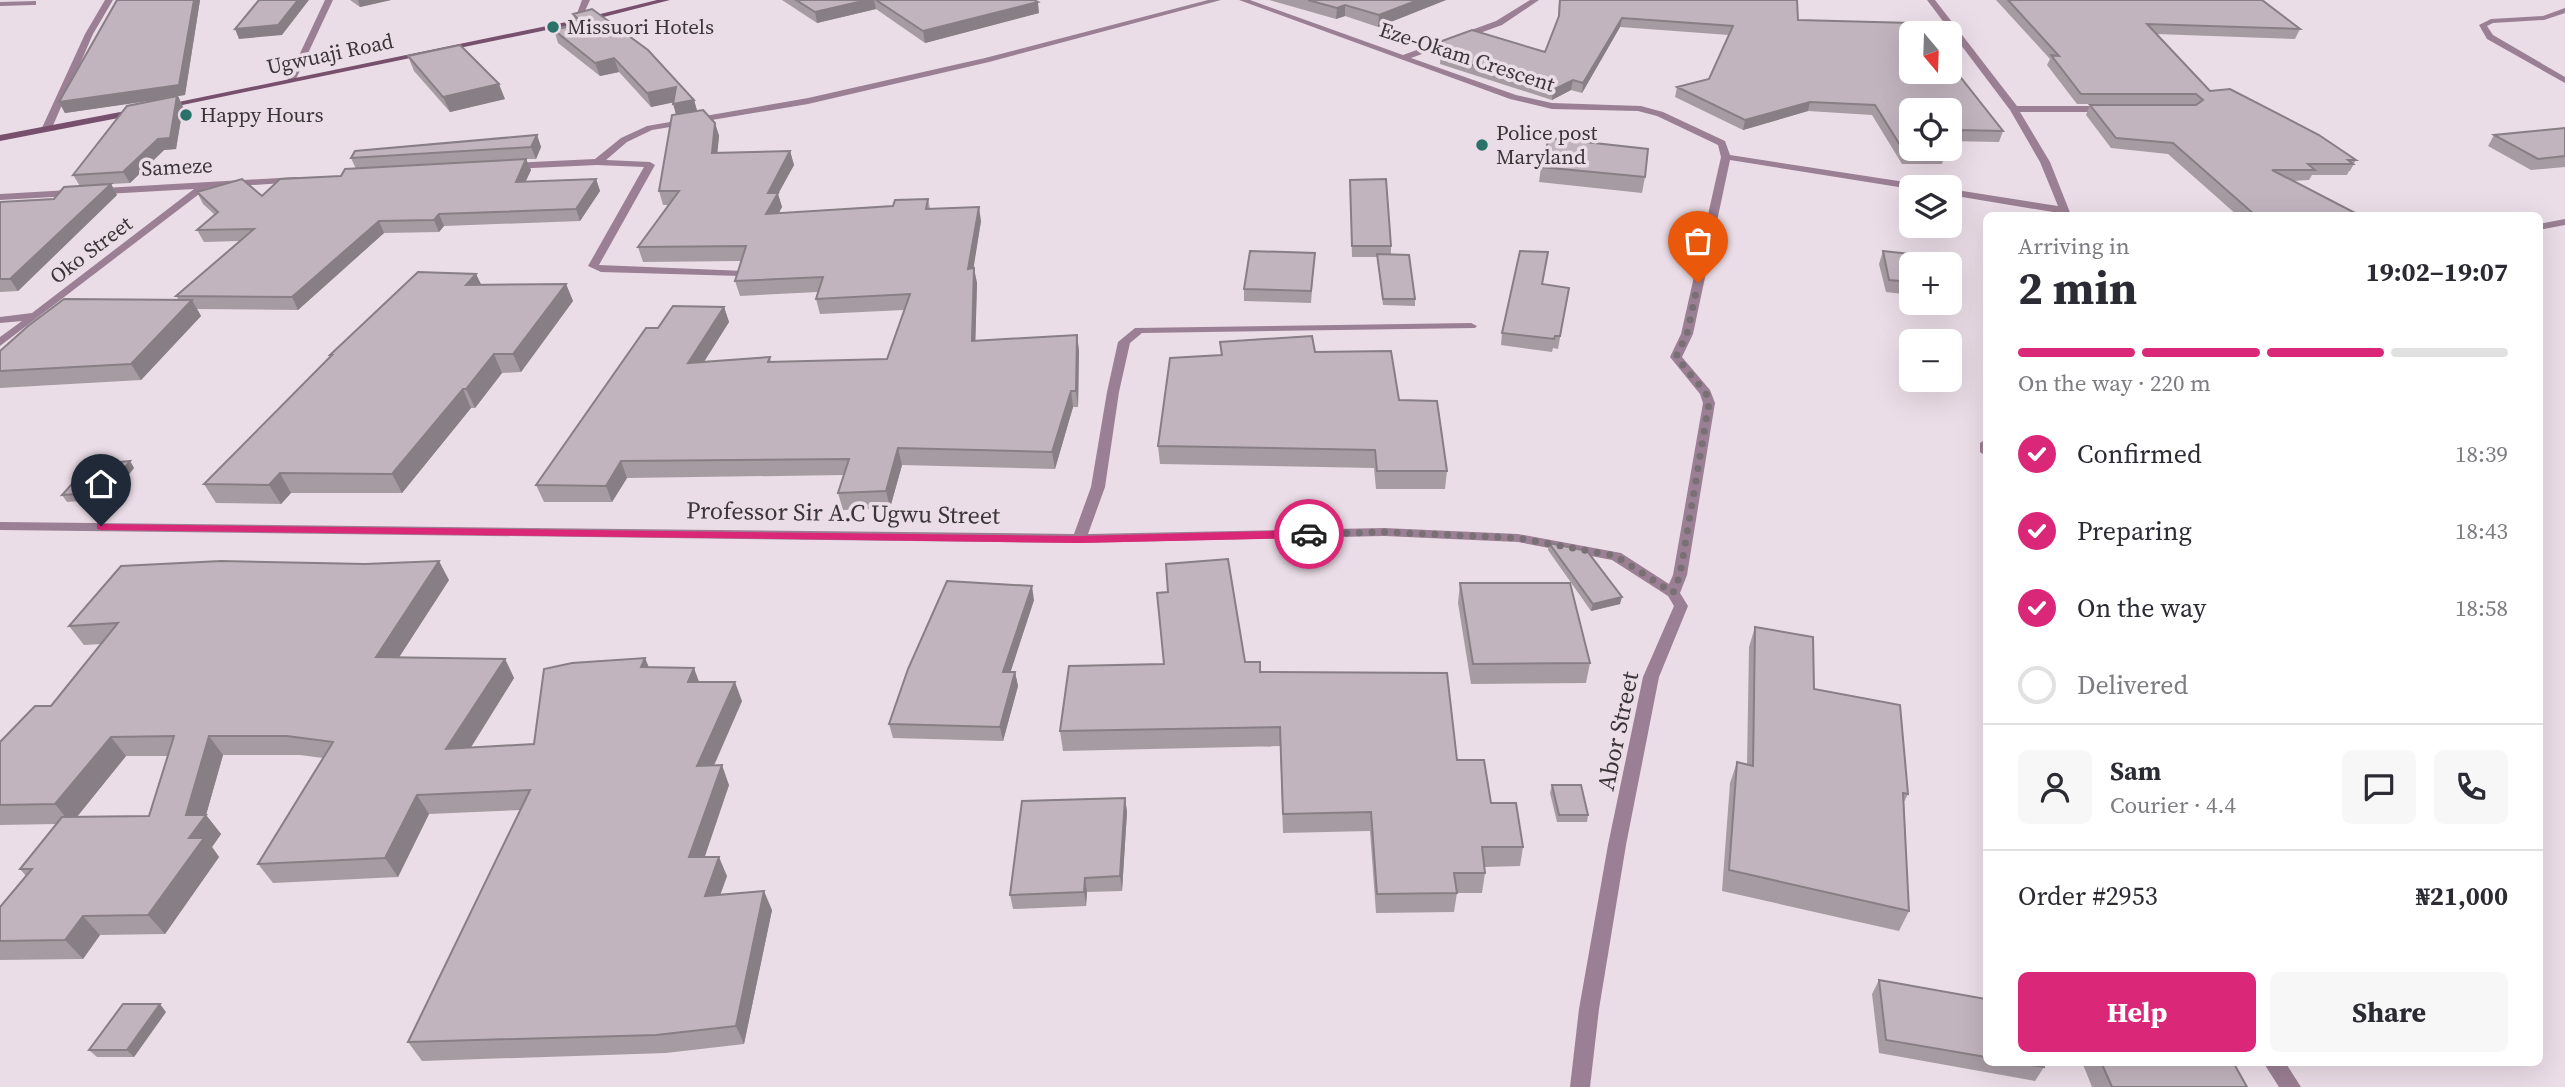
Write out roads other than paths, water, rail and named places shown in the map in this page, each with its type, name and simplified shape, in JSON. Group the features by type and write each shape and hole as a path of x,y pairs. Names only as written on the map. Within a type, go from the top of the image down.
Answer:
{"main road":[{"name":"Ugwuaji Road","path":"155,108 576,22 666,0"},
{"path":"0,138 142,111"}],"street":[{"path":"46,130 89,34 109,0"},
{"path":"290,81 329,0"},
{"path":"576,22 586,0"},
{"path":"597,162 624,140 650,128 821,98 986,60 1217,0"},
{"name":"Eze-Okam Crescent","path":"1243,0 1503,94 1552,106 1638,108 1660,114 1722,143 1726,157"},
{"path":"1405,57 1499,23 1535,0"},
{"path":"1931,0 2014,108 2045,162 2064,212"},
{"path":"0,4 33,3"},
{"path":"2565,10 2544,18 2491,21 2483,25 2490,37 2565,80"},
{"path":"2014,108 2123,109"},
{"path":"1726,157 1899,184"},
{"name":"Abor Street","path":"1580,1087 1612,872 1651,677 1681,606 1673,593 1680,575 1709,403 1706,393 1676,357 1687,334 1726,157"},
{"path":"500,166 597,162 650,165 593,266 601,270 741,273"},
{"name":"Sameze","path":"0,197 312,178"},
{"name":"Oko Street","path":"0,343 204,186"},
{"path":"1962,194 2064,212"},
{"path":"2543,226 2565,222"},
{"path":"0,320 37,316"},
{"path":"1079,539 1098,487 1113,391 1124,342 1139,330 1471,326"},
{"name":"Professor Sir A.C Ugwu Street","path":"0,526 1079,539 1384,532 1518,538 1616,556 1673,593"},
{"path":"2276,1066 2291,1087"}],"place":[{"name":"Missuori Hotels","path":"553,27"},
{"name":"Happy Hours","path":"186,115"},
{"name":"Police post Maryland","path":"1482,145"}]}
